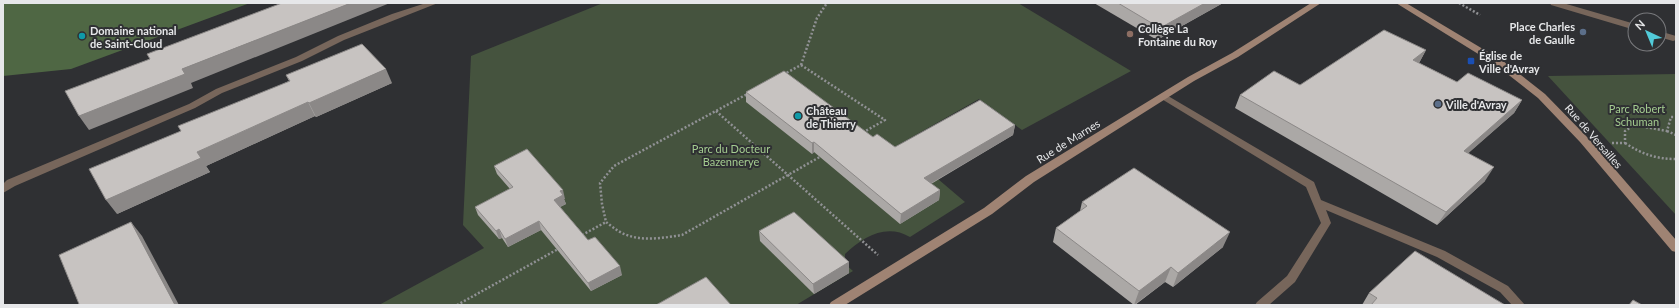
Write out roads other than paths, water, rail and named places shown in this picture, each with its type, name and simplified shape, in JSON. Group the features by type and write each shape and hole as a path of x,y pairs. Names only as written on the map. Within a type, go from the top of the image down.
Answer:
{"main road":[{"name":"Rue de Marnes","path":"835,305 988,211 1030,179 1163,96 1235,55 1317,3"},
{"name":"Rue de Versailles","path":"1400,3 1470,44 1522,79 1566,119 1676,248"}],"lane":[{"path":"3,189 11,183 192,106 219,91 299,59 341,38 395,16 434,3"},
{"path":"1554,3 1627,25"},
{"path":"1667,36 1673,38"},
{"path":"1163,96 1310,185 1326,223 1291,279 1261,305"},
{"path":"1317,202 1441,254 1504,289 1519,305"}],"place":[{"name":"Place Charles de Gaulle","path":"1583,32"},
{"name":"Collège La Fontaine du Roy","path":"1130,34"},
{"name":"Domaine national de Saint-Cloud","path":"82,36"},
{"name":"Église de Ville d'Avray","path":"1471,61"},
{"name":"Ville d'Avray","path":"1438,104"},
{"name":"Château de Thierry","path":"798,116"}],"park label":[{"name":"Parc Robert Schuman","path":"1637,114"},
{"name":"Parc du Docteur Bazennerye","path":"731,154"}]}
